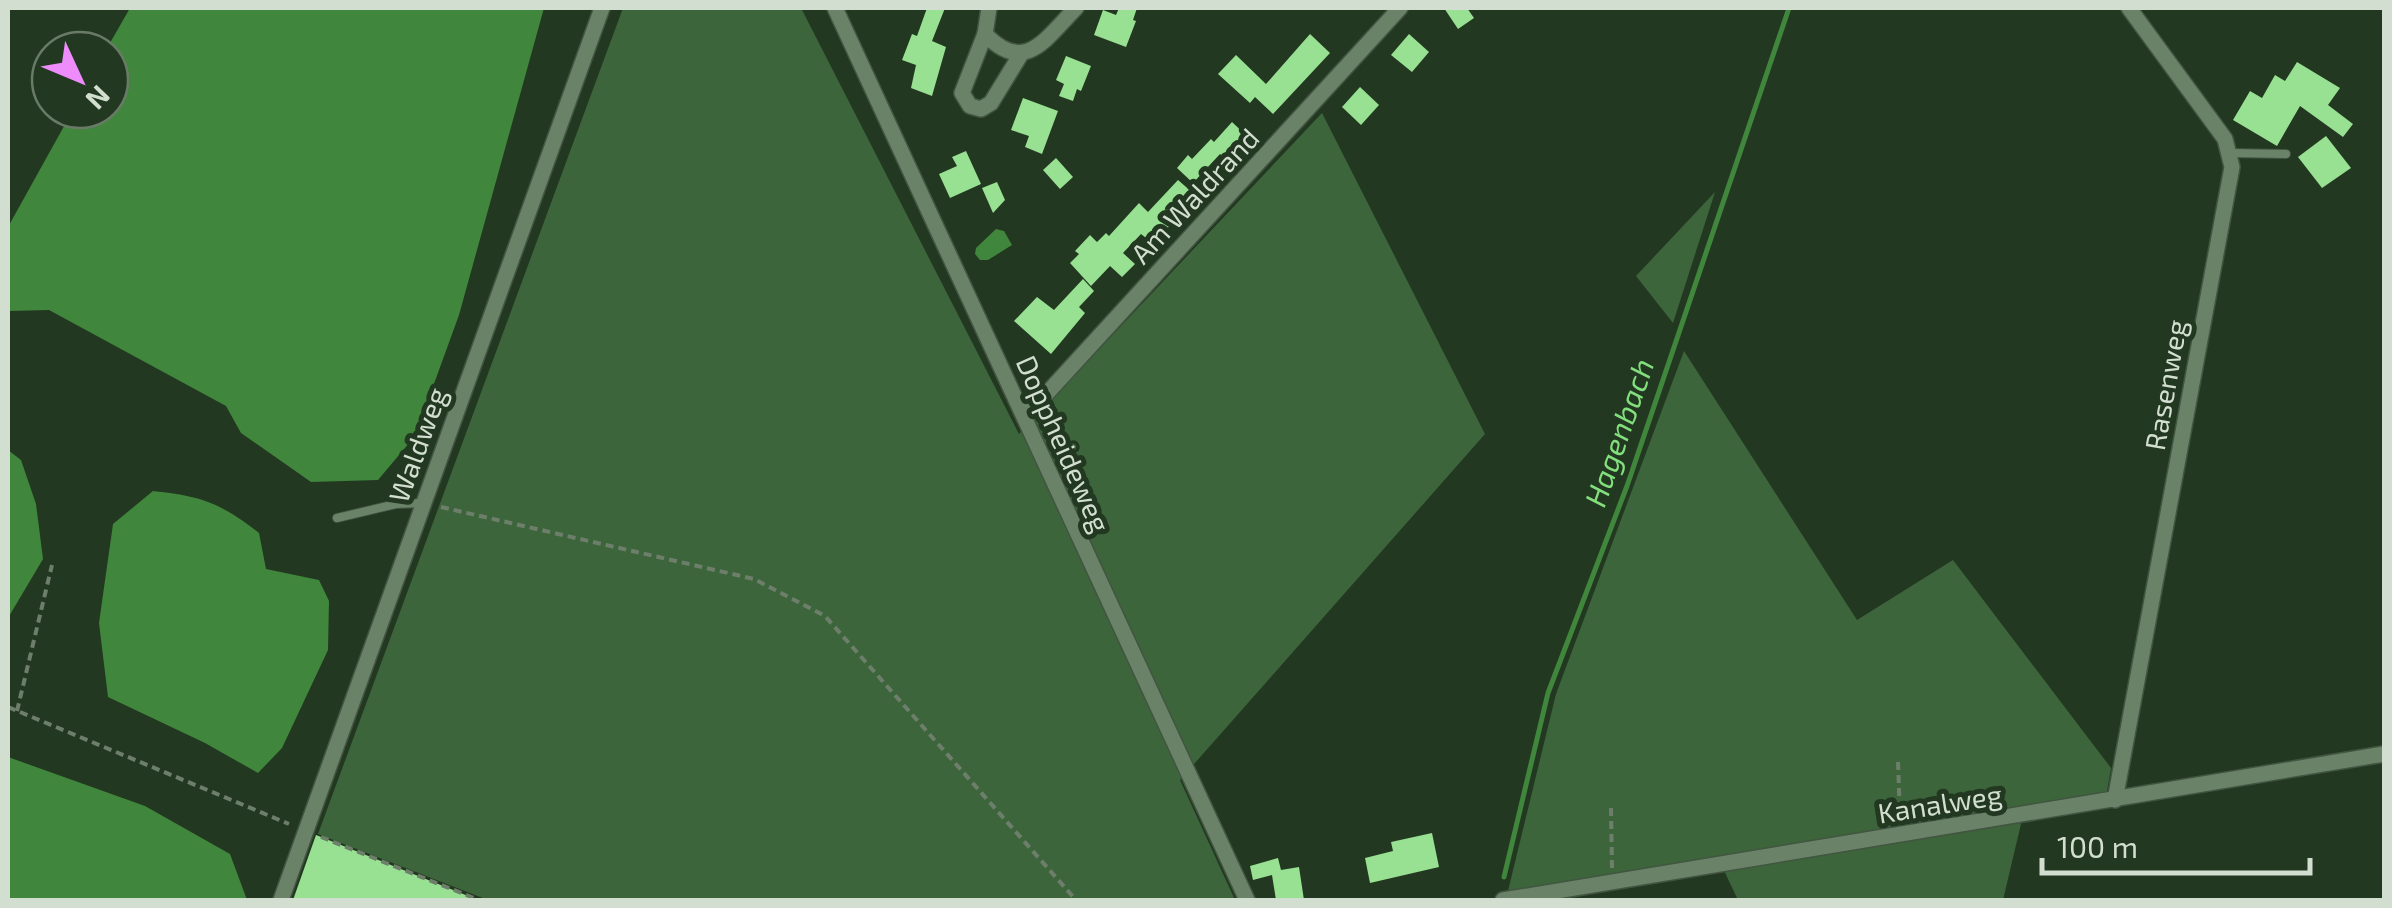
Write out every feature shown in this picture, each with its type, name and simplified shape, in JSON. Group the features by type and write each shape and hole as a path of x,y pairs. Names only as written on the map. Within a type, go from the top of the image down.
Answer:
{"street":[{"name":"Waldweg","path":"281,900 602,8"},
{"name":"Doppheideweg","path":"835,8 1247,900"},
{"path":"989,8 985,34 962,93 970,106 981,109 991,103 1021,54 1039,46 1076,8"},
{"name":"Am Waldrand","path":"1023,413 1039,402 1400,8"},
{"path":"2129,8 2225,139 2228,154"},
{"path":"985,34 1000,50 1021,54"},
{"name":"Rasenweg","path":"2114,800 2232,166 2228,154"},
{"name":"Kanalweg","path":"1503,900 2384,754"}],"lane":[{"path":"2228,154 2286,154"},
{"path":"337,518 396,504 424,504"}],"path":[{"path":"424,504 754,579 824,616 1076,900"},
{"path":"17,711 52,566"},
{"path":"8,707 480,900"},
{"path":"1898,762 1900,836"},
{"path":"1612,808 1613,883"}],"shaded area":[{"path":"130,8 544,8 459,315 415,436 378,480 311,482 241,433 226,406 49,310 8,311 8,227 62,130 130,130 130,30 117,30"},
{"path":"623,8 801,8 1019,434 1322,113 1485,434 1180,780 1235,900 488,900 318,834"},
{"path":"1715,192 1673,323 1636,276"},
{"path":"996,229 1004,231 1012,245 988,260 980,260 976,248"},
{"path":"1684,351 1857,620 1953,560 2111,768 2106,797 2025,807 2003,900 1738,900 1718,858 1507,895 1556,694"},
{"path":"8,450 21,460 36,504 43,559 8,618"},
{"path":"153,491 198,499 233,514 259,533 266,569 319,580 329,601 328,650 282,748 258,773 108,697 99,623 113,524"},
{"path":"8,757 145,806 230,854 247,900 8,900"}],"building":[{"path":"927,8 945,8 932,41 946,47 932,96 911,88 916,65 902,60 912,34 917,36"},
{"path":"1119,8 1137,8 1126,47 1094,35 1103,10 1116,15"},
{"path":"1444,8 1467,8 1474,18 1458,29"},
{"path":"1310,34 1330,53 1273,114 1255,97 1250,103 1218,74 1236,55 1266,84"},
{"path":"1409,34 1429,52 1412,72 1391,55"},
{"path":"1066,56 1091,66 1073,101 1059,96 1064,84 1056,80"},
{"path":"2297,62 2340,88 2328,105 2353,124 2343,137 2300,106 2277,146 2233,120 2250,91 2262,98 2275,75 2285,81"},
{"path":"1360,87 1379,105 1361,125 1342,107"},
{"path":"1023,98 1058,111 1042,154 1025,147 1029,136 1011,130"},
{"path":"1232,122 1249,138 1228,161 1220,154 1193,183 1177,168 1188,155 1192,159 1211,139 1214,142"},
{"path":"2326,136 2351,168 2322,188 2298,157"},
{"path":"966,151 981,184 950,198 939,174 957,166 952,157"},
{"path":"1056,158 1073,177 1060,189 1043,170"},
{"path":"1178,180 1193,193 1176,211 1180,215 1159,237 1151,242 1141,234 1123,253 1135,264 1122,277 1110,266 1091,286 1070,263 1079,254 1075,251 1090,235 1097,242 1106,233 1109,236 1139,203 1148,212"},
{"path":"997,182 1005,200 993,213 982,188"},
{"path":"1083,279 1094,291 1079,307 1085,313 1051,354 1014,321 1037,297 1054,310"},
{"path":"1432,833 1439,867 1370,883 1365,858 1393,851 1391,842"},
{"path":"316,835 478,900 293,900"},
{"path":"1278,858 1281,870 1299,867 1304,900 1276,900 1272,875 1253,880 1250,866"}],"waterway":[{"name":"Hagenbach","path":"1504,877 1548,693 1627,486 1789,8"}]}
